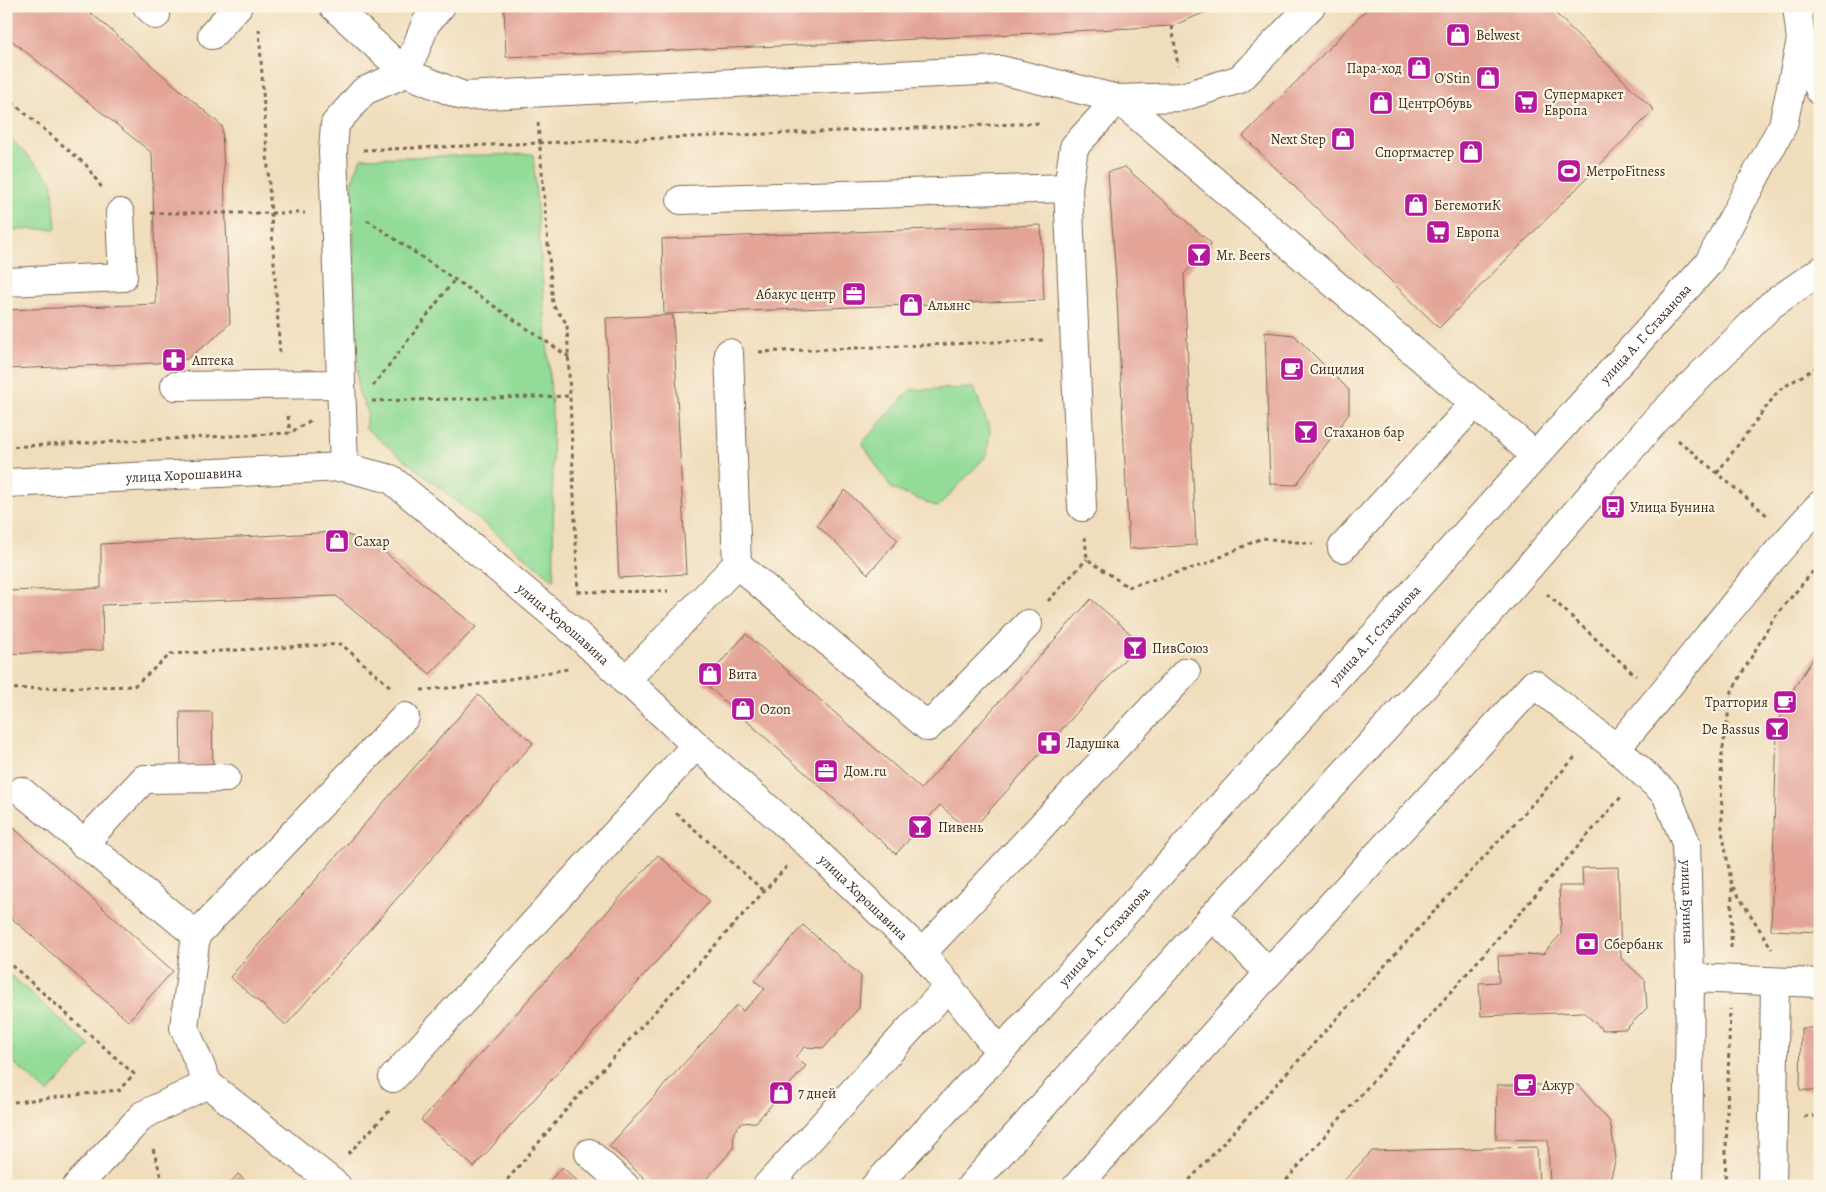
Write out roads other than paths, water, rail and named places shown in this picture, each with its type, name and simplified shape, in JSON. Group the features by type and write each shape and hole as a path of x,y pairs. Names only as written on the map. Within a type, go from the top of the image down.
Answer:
{"main road":[{"path":"212,35 238,6"},
{"path":"333,6 406,73 463,96 1001,70 1118,99 1182,97 1240,79 1311,6"},
{"path":"344,467 348,395 335,205 333,151 335,124 364,90 406,73 426,23 441,6"},
{"path":"1797,6 1801,40 1820,91"},
{"name":"улица А. Г. Стаханова","path":"875,1186 1000,1052 1708,264 1783,125 1801,40"},
{"path":"1082,507 1068,188 1074,147 1118,99"},
{"path":"1118,99 1535,456"},
{"path":"681,200 1068,188"},
{"path":"6,282 122,277 120,212"},
{"path":"971,1186 1213,916 1444,664 1655,421 1771,305 1820,271"},
{"path":"625,681 737,564 729,353"},
{"path":"175,386 284,386 348,395"},
{"path":"1342,548 1475,403"},
{"name":"улица Хорошавина","path":"6,483 344,467 390,479 588,645 625,681 807,843 922,953 950,986 1000,1052"},
{"path":"1616,748 1660,698 1791,536 1820,505"},
{"path":"737,564 928,727 1028,624"},
{"path":"922,953 1186,672"},
{"name":"улица Бунина","path":"1269,973 1534,684 1616,748 1666,794 1686,842 1690,978 1688,1186"},
{"path":"331,1181 208,1084 184,1027 196,935 405,717"},
{"path":"393,1078 696,745"},
{"path":"83,844 144,779 226,778"},
{"path":"21,791 83,844 196,935"},
{"path":"1077,1186 1269,973 1213,916"},
{"path":"1690,978 1820,983"},
{"path":"1772,1186 1776,982"},
{"path":"767,1186 950,986"},
{"path":"77,1186 143,1115 208,1084"},
{"path":"589,1153 625,1186"}],"place":[{"name":"Belwest","path":"1458,35"},
{"name":"Пара-ход","path":"1419,68"},
{"name":"O'Stin","path":"1488,78"},
{"name":"Супермаркет Европа","path":"1526,102"},
{"name":"ЦентрОбувь","path":"1381,103"},
{"name":"Next Step","path":"1343,139"},
{"name":"Спортмастер","path":"1471,152"},
{"name":"МетроFitness","path":"1569,171"},
{"name":"БегемотиК","path":"1416,205"},
{"name":"Европа","path":"1438,232"},
{"name":"Mr. Beers","path":"1199,255"},
{"name":"Абакус центр","path":"854,294"},
{"name":"Альянс","path":"911,305"},
{"name":"Аптека","path":"174,360"},
{"name":"Сицилия","path":"1292,369"},
{"name":"Стаханов бар","path":"1306,432"},
{"name":"Улица Бунина","path":"1613,507"},
{"name":"Сахар","path":"337,541"},
{"name":"ПивСоюз","path":"1135,648"},
{"name":"Вита","path":"710,674"},
{"name":"Траттория","path":"1785,702"},
{"name":"Ozon","path":"743,709"},
{"name":"De Bassus","path":"1777,729"},
{"name":"Ладушка","path":"1049,743"},
{"name":"Дом.ru","path":"826,771"},
{"name":"Пивень","path":"920,827"},
{"name":"Сбербанк","path":"1587,944"},
{"name":"Ажур","path":"1525,1085"},
{"name":"7 дней","path":"781,1093"}]}
